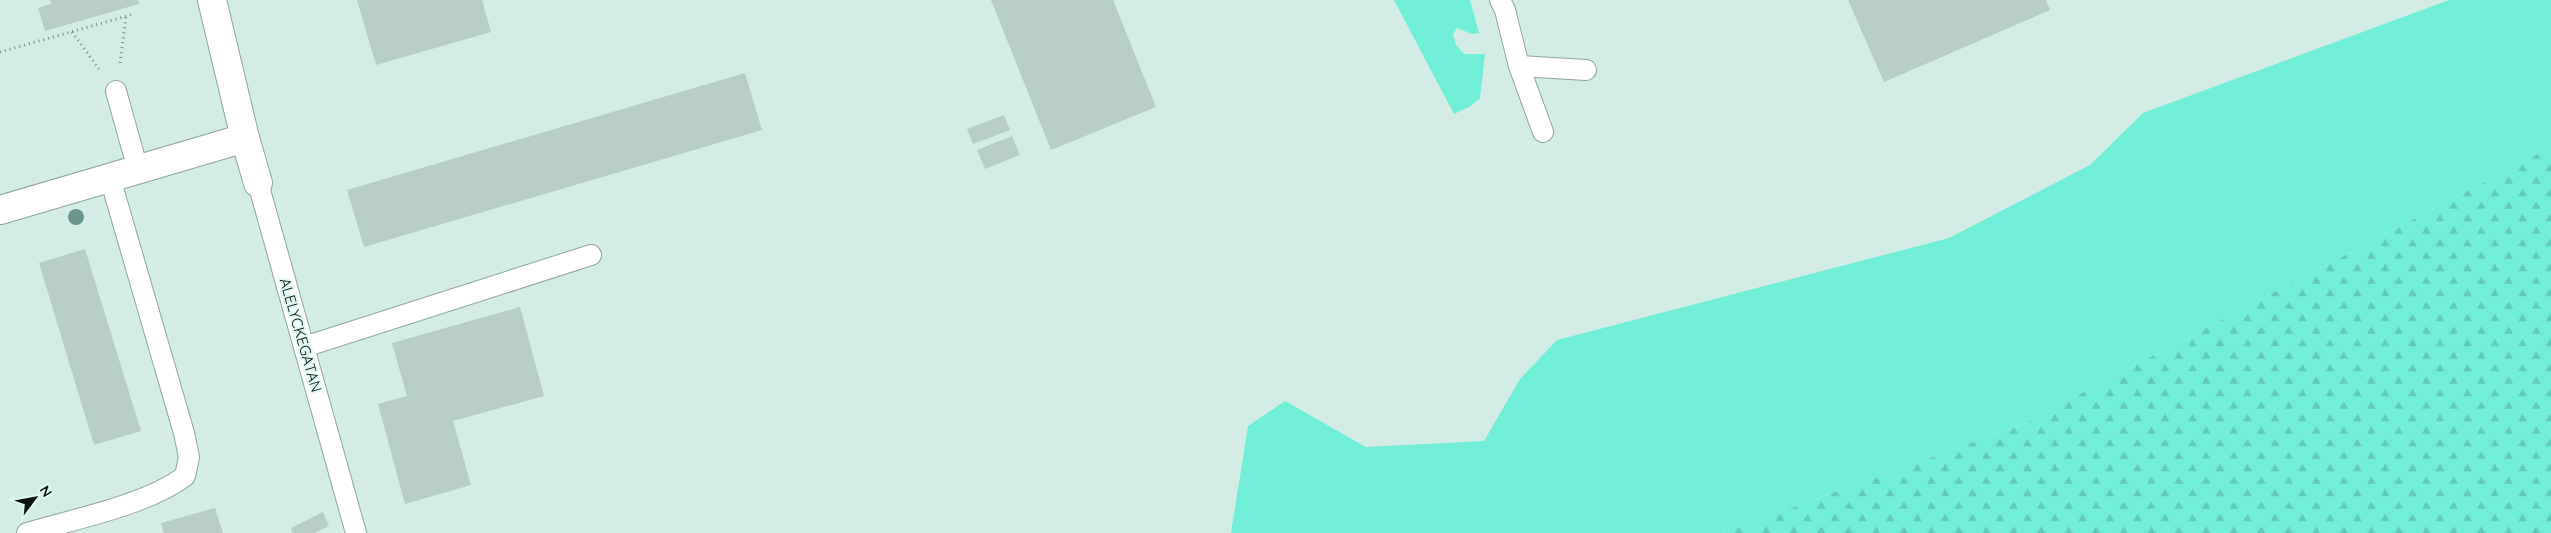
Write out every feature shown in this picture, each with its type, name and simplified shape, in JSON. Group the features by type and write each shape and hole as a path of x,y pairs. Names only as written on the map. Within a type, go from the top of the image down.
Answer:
{"street":[{"name":"ALELYCKEGATAN","path":"212,0 245,138 258,183"},
{"path":"0,210 245,138"}],"lane":[{"path":"1500,0 1505,10 1519,66 1543,132"},
{"path":"1519,66 1586,70"},
{"path":"116,91 138,170"},
{"path":"27,533 139,500 168,489 185,476 189,457 184,433 110,178"},
{"name":"ALELYCKEGATAN","path":"258,183 356,533"},
{"path":"304,347 591,255"}],"path":[{"path":"0,52 134,14"},
{"path":"116,91 126,16"},
{"path":"72,32 116,91"}],"green space":[{"path":"1394,0 1470,0 1479,33 1472,34 1457,28 1453,34 1456,45 1464,54 1485,54 1480,98 1471,106 1454,114"},
{"path":"2449,0 2551,0 2551,147 2023,424 1722,533 1231,533 1248,426 1285,401 1366,447 1484,441 1520,379 1557,340 1949,238 2090,165 2143,113"},
{"path":"2551,147 2551,533 1722,533 2023,424"}],"building":[{"path":"50,0 138,0 139,4 45,31 38,8 51,4"},
{"path":"357,0 482,0 491,32 376,65"},
{"path":"991,0 1113,0 1156,107 1051,150"},
{"path":"1848,0 2046,0 2050,10 1884,82"},
{"path":"745,73 762,130 364,247 347,190"},
{"path":"1004,115 1010,130 973,144 967,129"},
{"path":"1012,136 1020,155 985,169 977,150"},
{"path":"85,249 141,431 94,445 39,263"},
{"path":"520,307 544,396 453,421 471,485 405,504 378,404 407,396 392,343"},
{"path":"215,508 223,533 164,533 161,523"},
{"path":"323,512 329,526 315,533 293,533 291,528"}]}
